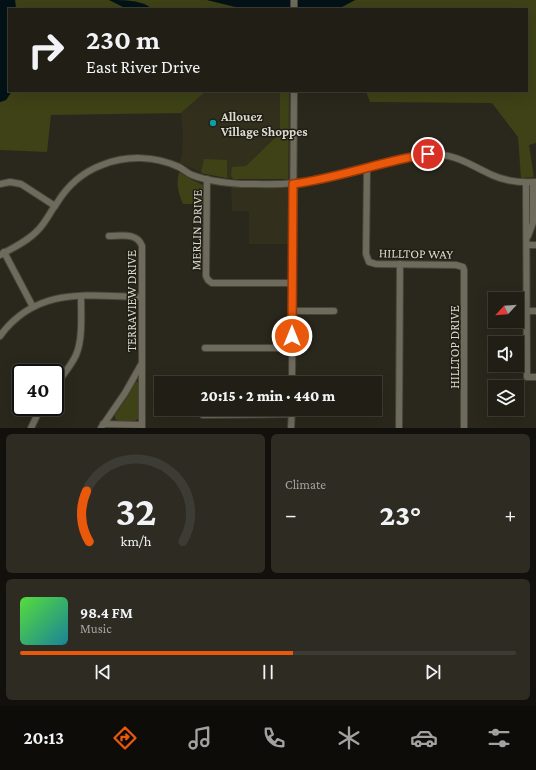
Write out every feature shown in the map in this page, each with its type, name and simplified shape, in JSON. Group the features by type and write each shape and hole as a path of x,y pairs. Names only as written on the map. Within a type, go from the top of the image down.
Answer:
{"street":[{"path":"292,376 294,92"},
{"path":"33,307 2,254 26,240 37,231 69,186 78,178 102,165 131,157 166,162 179,167 192,175 220,182 241,184 293,184 367,168 411,156 428,154 444,155 461,160 498,177 526,183 535,182 533,223 527,237"},
{"name":"HILLTOP WAY","path":"367,168 366,254 369,262 376,264 456,265 463,267"},
{"name":"MERLIN DRIVE","path":"207,179 206,276 208,280 212,283 292,283"},
{"path":"0,184 10,182 21,184 55,206"},
{"path":"526,183 527,377 536,377"},
{"name":"TERRAVIEW DRIVE","path":"102,426 125,393 142,362 142,246 140,240 134,236 109,236"},
{"path":"527,245 536,245"},
{"path":"399,428 400,264"},
{"name":"HILLTOP DRIVE","path":"463,267 465,274 464,428"},
{"path":"64,374 77,355 80,342 81,296"},
{"path":"0,336 12,322 33,307 55,299 81,296 142,297"},
{"path":"292,311 334,311"},
{"path":"527,311 536,311"},
{"path":"205,348 292,348"},
{"path":"142,362 142,426"},
{"path":"31,428 37,416"},
{"path":"291,428 292,416"},
{"name":"TERRAVIEW DRIVE","path":"102,426 142,426"}],"shaded area":[{"path":"0,0 15,0 16,8 8,8 8,92 11,92 6,100 0,102"},
{"path":"109,0 138,2 151,8 125,8"},
{"path":"207,0 355,0 340,8 240,8"},
{"path":"205,92 291,92 290,179 225,178 205,174 180,163 183,136 181,113"},
{"path":"286,186 291,191 288,244 249,244 249,211 232,211 231,187"}],"green space":[{"path":"15,0 207,0 240,8 16,8"},
{"path":"355,0 536,0 536,143 529,145 534,177 521,178 518,137 492,103 370,102 366,92 528,92 528,8 340,8"},
{"path":"11,92 205,92 181,113 51,115 47,152 0,150 0,102 6,100"},
{"path":"289,92 288,179 233,179 231,175 232,167 246,166 276,137 280,137 280,93 277,93"},
{"path":"204,159 227,160 227,178 201,173"},
{"path":"179,172 203,185 203,204 183,204 178,188"},
{"path":"136,381 138,383 138,419 130,422 123,422 115,419 115,415"}],"place":[{"name":"Allouez Village Shoppes","path":"213,123"}],"route":[{"path":"292,336 293,184 352,172 411,156 428,154"}]}
